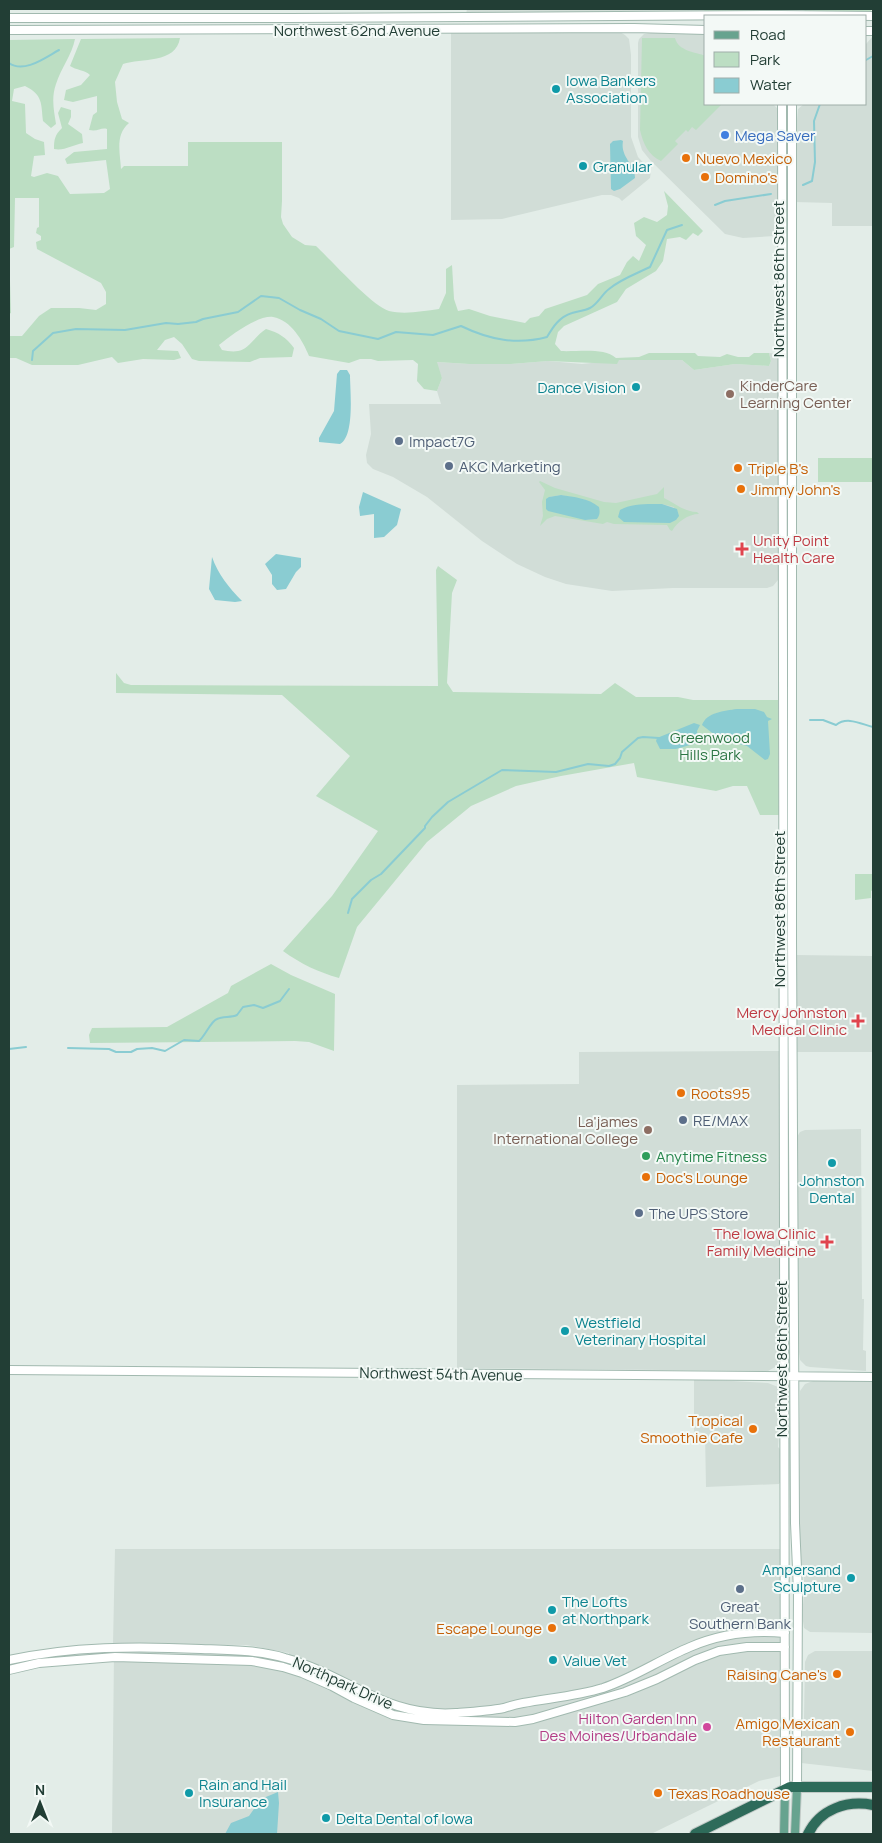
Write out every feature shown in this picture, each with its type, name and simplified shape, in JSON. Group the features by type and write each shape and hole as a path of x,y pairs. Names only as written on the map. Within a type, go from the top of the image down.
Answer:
{"highway":[{"path":"694,1834 785,1789 797,1787 873,1787"},
{"path":"808,1834 824,1814 834,1808 852,1802 873,1804"}],"main road":[{"name":"Northwest 86th Street","path":"795,1834 797,1787"},
{"name":"Northwest 86th Street","path":"784,1834 785,1789"}],"street":[{"name":"Northwest 62nd Avenue","path":"9,18 291,18 782,13 846,15"},
{"name":"Northwest 62nd Avenue","path":"9,30 634,28 704,30"},
{"name":"Northwest 86th Street","path":"782,105 785,1789"},
{"name":"Northwest 86th Street","path":"792,105 792,941 795,1523 798,1647 797,1787"},
{"name":"Northwest 54th Avenue","path":"9,1370 873,1377"},
{"name":"Northpark Drive","path":"9,1660 37,1654 130,1647 253,1652 284,1657 303,1663 396,1707 421,1712 455,1713 502,1708 594,1690 635,1674 689,1647 715,1638 751,1632 785,1633"},
{"name":"Northpark Drive","path":"9,1670 39,1663 115,1657 252,1661 283,1666 302,1672 393,1715 424,1720 515,1722 533,1719 625,1692 719,1651 747,1647 785,1647"}],"shaded area":[{"path":"467,9 706,9 702,12 466,14"},
{"path":"451,32 620,32 625,35 629,39 631,55 631,137 638,157 651,171 650,178 622,201 611,195 602,195 502,219 451,220"},
{"path":"657,32 704,34 704,105 774,105 779,110 779,231 774,236 743,238 725,234 642,150 638,137 638,43 644,34"},
{"path":"873,36 873,226 832,226 832,203 795,202 795,144 798,109 803,105 867,105 867,43"},
{"path":"769,353 778,354 778,580 773,586 767,588 673,588 612,591 566,584 517,564 482,541 427,497 393,477 373,469 367,463 366,455 371,434 369,404 441,404 437,391 442,378 436,362 511,364 548,361 582,364 619,360 682,360 694,370 735,364 769,366 771,361"},
{"path":"796,955 873,956 873,1052 797,1052"},
{"path":"780,1051 781,1357 777,1366 768,1371 457,1368 457,1085 579,1084 579,1052"},
{"path":"861,1129 863,1350 866,1351 866,1371 810,1367 800,1360 799,1352 797,1137 800,1132 805,1130"},
{"path":"694,1379 768,1383 778,1387 781,1402 778,1447 782,1451 781,1481 779,1484 706,1487 705,1433 694,1432"},
{"path":"873,1380 873,1633 810,1632 804,1628 802,1615 804,1568 800,1563 799,1527 800,1391 805,1384 813,1381"},
{"path":"115,1549 785,1549 785,1775 759,1781 651,1834 112,1834 114,1653 230,1654 266,1657 289,1663 289,1653 247,1645 113,1644"},
{"path":"815,1651 873,1651 873,1771 801,1763 805,1662 808,1655"}],"green space":[{"path":"706,9 774,9 767,12 702,12"},
{"path":"800,9 869,9 873,12 808,12"},
{"path":"180,38 172,52 165,56 123,64 115,82 117,102 122,119 129,123 120,138 121,169 124,166 188,166 188,142 282,142 281,217 283,224 292,237 305,245 316,246 373,301 389,311 401,313 439,309 446,293 446,269 452,265 454,299 458,311 469,309 490,316 525,323 530,318 539,316 545,309 587,295 598,284 620,275 627,262 633,256 639,261 646,245 636,236 634,223 644,217 657,222 667,215 668,206 664,191 703,231 698,236 693,233 686,240 680,237 667,239 663,261 656,271 626,289 617,302 564,326 558,332 555,344 561,351 598,351 605,352 616,358 639,357 649,353 695,353 698,356 720,357 727,354 749,357 754,353 769,353 771,361 769,366 735,364 694,370 682,360 619,360 617,364 548,361 511,364 437,362 442,378 437,391 424,389 417,381 418,364 413,360 378,361 360,359 349,363 309,356 300,338 291,327 279,319 267,317 252,323 219,345 222,350 242,350 266,329 288,341 294,348 292,357 260,358 250,362 199,361 192,359 182,344 174,337 165,340 157,350 178,351 181,358 174,360 143,359 118,363 112,357 78,365 32,365 16,358 9,358 9,336 22,336 39,316 51,308 96,310 106,304 106,292 101,283 37,249 36,242 41,240 41,236 36,233 39,227 39,198 15,198 14,247 9,249 9,40 75,39 54,89 53,104 56,124 51,128 43,121 40,100 31,89 25,86 14,89 12,101 25,104 26,133 44,142 45,155 34,156 31,176 34,177 47,173 58,176 70,194 104,193 110,189 106,160 67,164 65,159 74,152 107,149 107,129 89,130 93,115 97,112 97,96 73,102 64,100 66,90 81,85 90,75 70,66 81,39"},
{"path":"642,38 675,38 683,48 704,55 704,105 721,105 696,130 692,127 688,132 686,130 675,141 678,144 661,161 647,148 640,130"},
{"path":"61,107 71,110 68,124 82,134 83,143 65,149 54,149 55,137 62,128 58,113"},
{"path":"9,249 11,313 9,314"},
{"path":"818,458 873,458 873,482 818,482"},
{"path":"539,482 604,502 616,503 657,494 664,487 664,498 684,509 699,514 683,519 672,531 667,525 614,524 607,522 603,524 555,516 547,519 540,526 543,516 542,502 545,490","holes":["561,495 586,500 597,519 585,520 549,497","662,504 674,507 676,520 670,522 624,522 631,506"]},
{"name":"Greenwood Hills Park","path":"438,566 457,580 452,593 447,683 453,692 601,694 615,683 636,697 678,697 693,700 778,700 779,815 760,815 747,786 733,786 716,791 637,777 634,763 516,786 471,806 427,842 357,927 339,978 310,967 283,951 332,896 378,831 316,796 350,756 282,695 116,693 116,673 124,683 131,685 438,686 436,570"},
{"path":"855,874 873,874 871,898 855,900"},
{"path":"271,964 335,994 334,1051 309,1042 295,1041 90,1043 89,1035 92,1028 167,1027 228,993 231,986"}],"water":[{"path":"613,141 623,141 625,156 633,169 635,178 614,191 611,189 610,144"},
{"path":"340,370 347,370 350,375 351,412 348,432 340,444 319,442 319,438 334,411 337,374"},
{"path":"363,492 401,509 397,525 384,537 374,538 374,514 360,516 359,507"},
{"path":"561,495 581,498 595,504 599,507 600,513 598,518 585,520 548,511 546,509 546,499"},
{"path":"662,504 677,509 679,516 676,520 670,523 624,522 618,517 620,510 630,506"},
{"path":"276,554 301,558 301,567 286,589 277,590 272,584 272,575 265,564"},
{"path":"212,557 224,580 242,601 215,600 209,589"},
{"path":"737,709 755,709 764,712 767,717 772,719 768,721 770,754 768,759 765,760 747,746 720,739 702,725 712,715"},
{"path":"694,723 700,725 697,731 699,741 697,743 676,749 660,749 656,741 657,738"},
{"path":"278,1792 277,1834 225,1834 231,1823 249,1816 261,1799"}],"waterway":[{"path":"9,63 21,67 28,66 59,50"},
{"path":"867,59 873,56"},
{"path":"803,185 812,181 815,162 814,121 820,105"},
{"path":"715,205 725,201 771,194"},
{"path":"32,360 33,351 53,333 76,329 125,330 166,323 196,322 238,312 261,296 279,298 321,319 339,331 378,339 396,332 433,335 461,326 482,335 504,340 525,341 547,337 563,317 590,308 614,285 650,267 667,230 682,225"},
{"path":"810,720 823,720 836,725 840,722 849,721 873,727"},
{"path":"348,913 352,899 371,880 381,874 448,802 502,770 556,772 588,764 609,766 615,764 622,752 638,738 659,738"},
{"path":"68,1048 109,1049 116,1052 131,1052 137,1049 152,1048 165,1051 184,1040 199,1041 215,1020 237,1015 243,1007 254,1005 263,1008 280,1001 289,989"},
{"path":"9,1049 26,1047"}],"place":[{"name":"Iowa Bankers Association","path":"556,89"},
{"name":"Mega Saver","path":"725,135"},
{"name":"Nuevo Mexico","path":"686,158"},
{"name":"Granular","path":"583,166"},
{"name":"Domino's","path":"705,177"},
{"name":"Dance Vision","path":"636,387"},
{"name":"KinderCare Learning Center","path":"730,394"},
{"name":"Impact7G","path":"399,441"},
{"name":"AKC Marketing","path":"449,466"},
{"name":"Triple B's","path":"738,468"},
{"name":"Jimmy John's","path":"741,489"},
{"name":"Unity Point Health Care","path":"742,549"},
{"name":"Mercy Johnston Medical Clinic","path":"858,1021"},
{"name":"Roots95","path":"681,1093"},
{"name":"RE/MAX","path":"683,1120"},
{"name":"La'james International College","path":"648,1130"},
{"name":"Anytime Fitness","path":"646,1156"},
{"name":"Johnston Dental","path":"832,1163"},
{"name":"Doc's Lounge","path":"646,1177"},
{"name":"The UPS Store","path":"639,1213"},
{"name":"The Iowa Clinic Family Medicine","path":"827,1242"},
{"name":"Westfield Veterinary Hospital","path":"565,1331"},
{"name":"Tropical Smoothie Cafe","path":"753,1429"},
{"name":"Ampersand Sculpture","path":"851,1578"},
{"name":"Great Southern Bank","path":"740,1589"},
{"name":"The Lofts at Northpark","path":"552,1610"},
{"name":"Escape Lounge","path":"552,1628"},
{"name":"Value Vet","path":"553,1660"},
{"name":"Raising Cane's","path":"837,1674"},
{"name":"Hilton Garden Inn Des Moines/Urbandale","path":"707,1727"},
{"name":"Amigo Mexican Restaurant","path":"850,1732"},
{"name":"Rain and Hail Insurance","path":"189,1793"},
{"name":"Texas Roadhouse","path":"658,1793"},
{"name":"Delta Dental of Iowa","path":"326,1818"}]}
